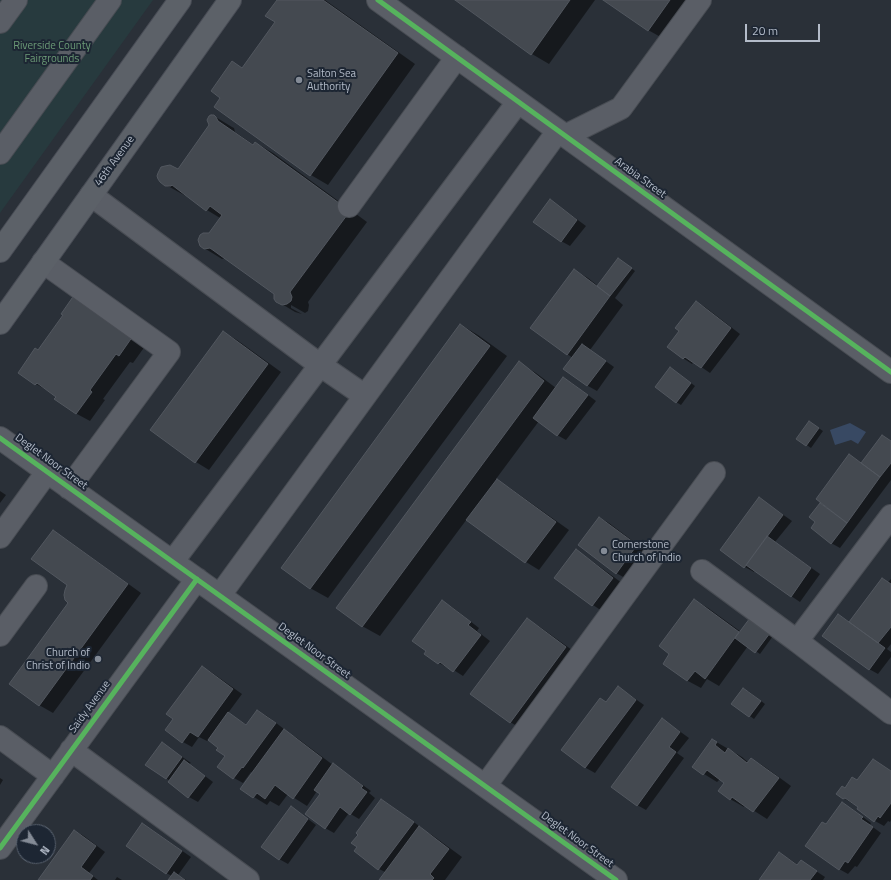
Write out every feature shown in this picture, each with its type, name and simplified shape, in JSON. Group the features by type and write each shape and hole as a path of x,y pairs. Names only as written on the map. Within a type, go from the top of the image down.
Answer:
{"main road":[{"path":"0,251 180,0"},
{"name":"46th Avenue","path":"0,323 230,0"}],"street":[{"path":"0,153 110,0"},
{"name":"Arabia Street","path":"378,0 891,372"},
{"path":"220,595 365,396 562,134 621,108 700,0"},
{"path":"0,22 14,1"},
{"path":"349,206 457,57"},
{"path":"173,562 518,102"},
{"path":"91,195 320,365 365,396"},
{"path":"43,262 169,352 69,488"},
{"name":"Deglet Noor Street","path":"0,438 616,880"},
{"path":"0,537 47,472"},
{"path":"486,786 714,472"},
{"path":"797,641 891,516"},
{"path":"702,571 891,713"},
{"name":"Saidy Avenue","path":"0,848 197,579"},
{"path":"0,635 36,586"},
{"path":"0,737 53,776"},
{"path":"71,750 248,880"}],"green space":[{"name":"Riverside County Fairgrounds","path":"0,0 153,0 0,213"}],"water":[{"path":"850,423 866,432 858,444 851,440 835,445 830,430"}],"building":[{"name":"Salton Sea Authority","path":"277,0 323,0 398,53 310,176 214,107 220,98 211,91 232,61 242,68 275,22 265,16"},
{"path":"455,0 570,0 531,55"},
{"path":"603,0 670,0 648,31"},
{"path":"211,115 214,115 218,121 253,145 255,142 350,211 290,292 292,297 291,301 287,304 282,305 276,302 274,299 274,294 210,248 204,249 200,246 198,240 200,235 203,233 209,233 222,215 210,206 206,211 172,185 165,186 158,179 157,176 161,167 170,165 178,169 209,125 207,120"},
{"path":"550,199 577,220 561,242 533,222"},
{"path":"618,258 632,268 610,296 597,286"},
{"path":"574,269 610,296 567,355 530,328"},
{"path":"77,291 135,333 119,356 116,354 90,390 92,392 76,414 54,399 56,397 37,383 35,385 18,373 35,348 38,350 63,315 61,314"},
{"path":"696,301 731,328 701,368 685,357 683,359 667,347 679,331 675,328"},
{"path":"460,324 490,346 310,589 281,568"},
{"path":"223,331 268,364 195,463 150,430"},
{"path":"582,344 606,361 587,386 563,369"},
{"path":"519,361 544,381 362,627 336,608"},
{"path":"670,367 691,383 676,403 655,387"},
{"path":"563,377 588,395 557,436 533,418"},
{"path":"809,421 819,428 806,446 796,439"},
{"path":"882,435 891,441 891,463 880,477 861,463"},
{"path":"849,454 880,477 847,523 816,499"},
{"path":"497,479 556,522 525,563 466,520"},
{"path":"759,497 783,515 744,568 720,550"},
{"path":"820,503 847,523 831,544 811,528 815,522 809,517"},
{"path":"599,517 637,545 616,574 578,545"},
{"path":"53,530 128,584 39,706 9,684 68,603 65,600 64,595 67,585 31,559"},
{"path":"767,536 811,568 791,597 746,565"},
{"path":"576,549 613,578 592,606 554,578"},
{"path":"882,578 891,584 891,627 878,643 849,622"},
{"path":"694,599 739,632 705,679 695,671 687,681 663,664 669,654 659,646"},
{"path":"442,600 471,622 468,625 481,635 453,672 440,662 438,664 424,654 426,651 412,641"},
{"path":"838,614 885,648 869,670 822,636"},
{"path":"527,618 566,647 510,723 470,694"},
{"path":"750,618 770,633 755,653 735,638"},
{"path":"202,666 233,689 198,737 190,732 182,743 165,730 173,719 166,714"},
{"path":"618,686 636,700 585,768 561,750 600,698 606,702"},
{"path":"743,688 761,701 749,717 731,704"},
{"path":"257,710 276,723 243,768 242,767 233,779 217,767 225,756 216,750 218,748 208,740 228,712 246,725"},
{"path":"662,718 680,732 669,747 676,752 637,806 611,787"},
{"path":"284,729 322,758 293,799 275,785 265,799 257,793 253,798 240,789"},
{"path":"712,739 717,742 715,745 725,753 728,748 747,763 751,758 779,778 753,812 732,797 730,800 718,791 724,783 707,770 703,775 692,767"},
{"path":"162,742 182,757 166,779 145,765"},
{"path":"873,759 891,771 891,803 880,818 878,816 874,822 857,809 858,807 836,794 842,786 845,788 852,777 857,780"},
{"path":"184,760 205,776 188,798 168,782"},
{"path":"333,763 363,786 361,788 367,792 350,815 340,807 325,829 305,814 320,794 314,790"},
{"path":"381,799 414,822 378,870 354,851 357,847 351,843 358,835 356,833"},
{"path":"842,802 863,817 861,819 873,827 848,863 845,861 839,870 805,846 822,822 826,824"},
{"path":"291,806 308,819 279,860 261,847"},
{"path":"142,823 182,851 166,874 126,846"},
{"path":"419,826 449,849 430,874 434,878 432,880 379,880"},
{"path":"74,830 96,846 81,867 93,876 90,880 38,880 50,864 56,864 56,855"},
{"path":"779,852 797,865 801,860 817,871 810,880 759,880"},
{"path":"174,872 185,880 168,880"}],"cycle path":[{"path":"378,0 891,372"},
{"path":"0,438 616,880"},
{"path":"0,848 197,579"}],"place":[{"name":"Salton Sea Authority","path":"299,80"},
{"name":"Cornerstone Church of Indio","path":"604,551"},
{"name":"Church of Christ of Indio","path":"98,659"}]}
